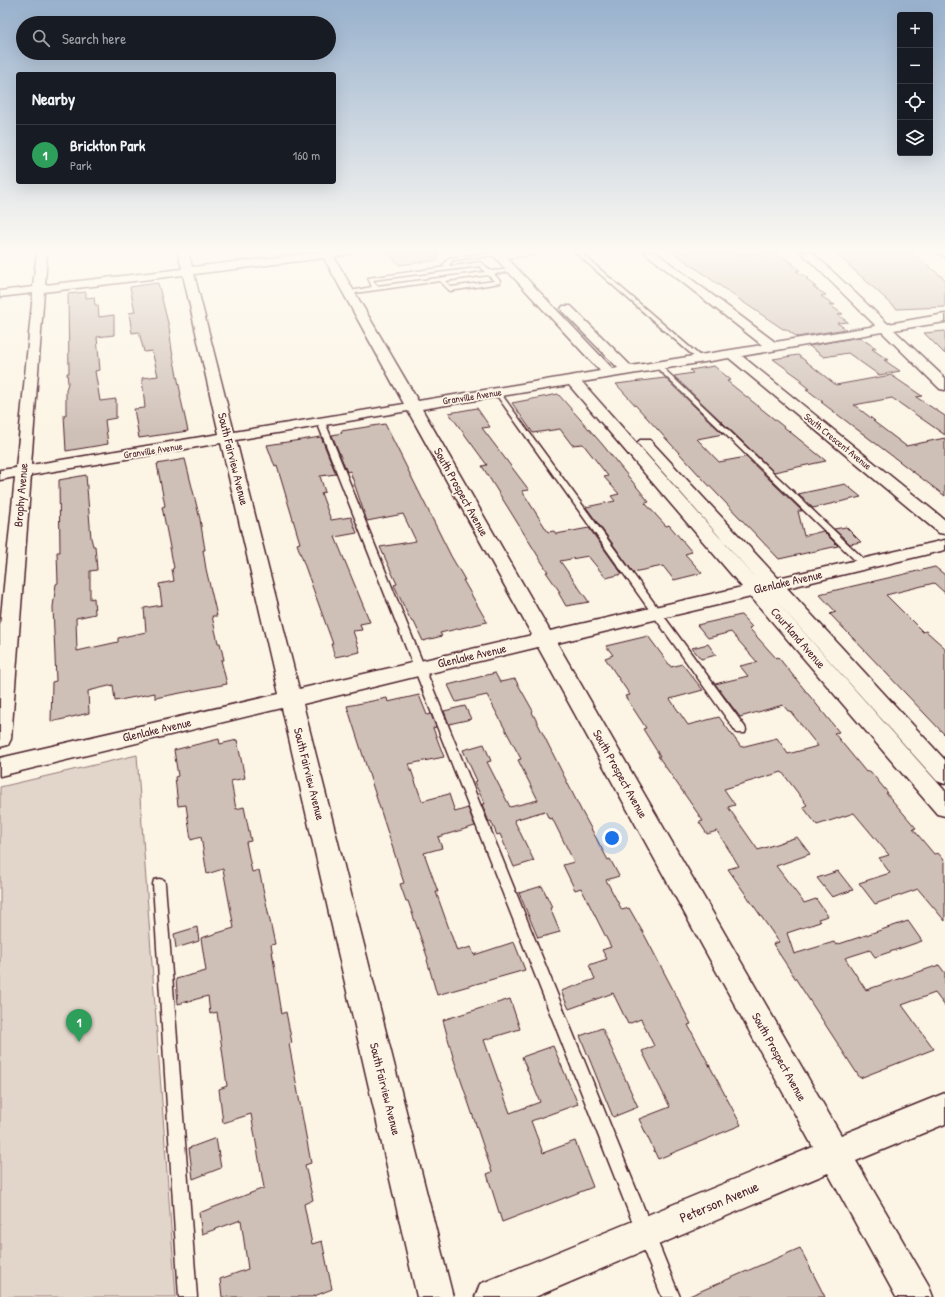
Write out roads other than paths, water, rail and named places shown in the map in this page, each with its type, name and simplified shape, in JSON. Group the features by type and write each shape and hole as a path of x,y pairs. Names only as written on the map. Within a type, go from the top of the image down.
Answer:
{"street":[{"name":"Brophy Avenue","path":"0,739 37,313"},
{"name":"South Fairview Avenue","path":"198,313 435,1297"},
{"name":"South Prospect Avenue","path":"360,313 915,1297"},
{"path":"552,313 609,373"},
{"path":"571,313 628,370"},
{"path":"728,313 772,346"},
{"path":"869,313 945,386"},
{"name":"Granville Avenue","path":"0,475 945,318"},
{"name":"South Crescent Avenue","path":"731,353 945,529"},
{"name":"Courtland Avenue","path":"579,378 765,588 945,807"},
{"name":"Glenlake Avenue","path":"0,767 945,545"},
{"name":"Courtland Avenue","path":"765,588 945,775"},
{"name":"Peterson Avenue","path":"493,1297 945,1108"}],"lane":[{"path":"647,313 699,358"},
{"path":"657,365 864,564"},
{"path":"497,392 741,730"},
{"path":"321,422 671,1297"},
{"path":"159,884 188,1297"}],"place":[{"name":"Brickton Park","path":"79,1042"}]}
